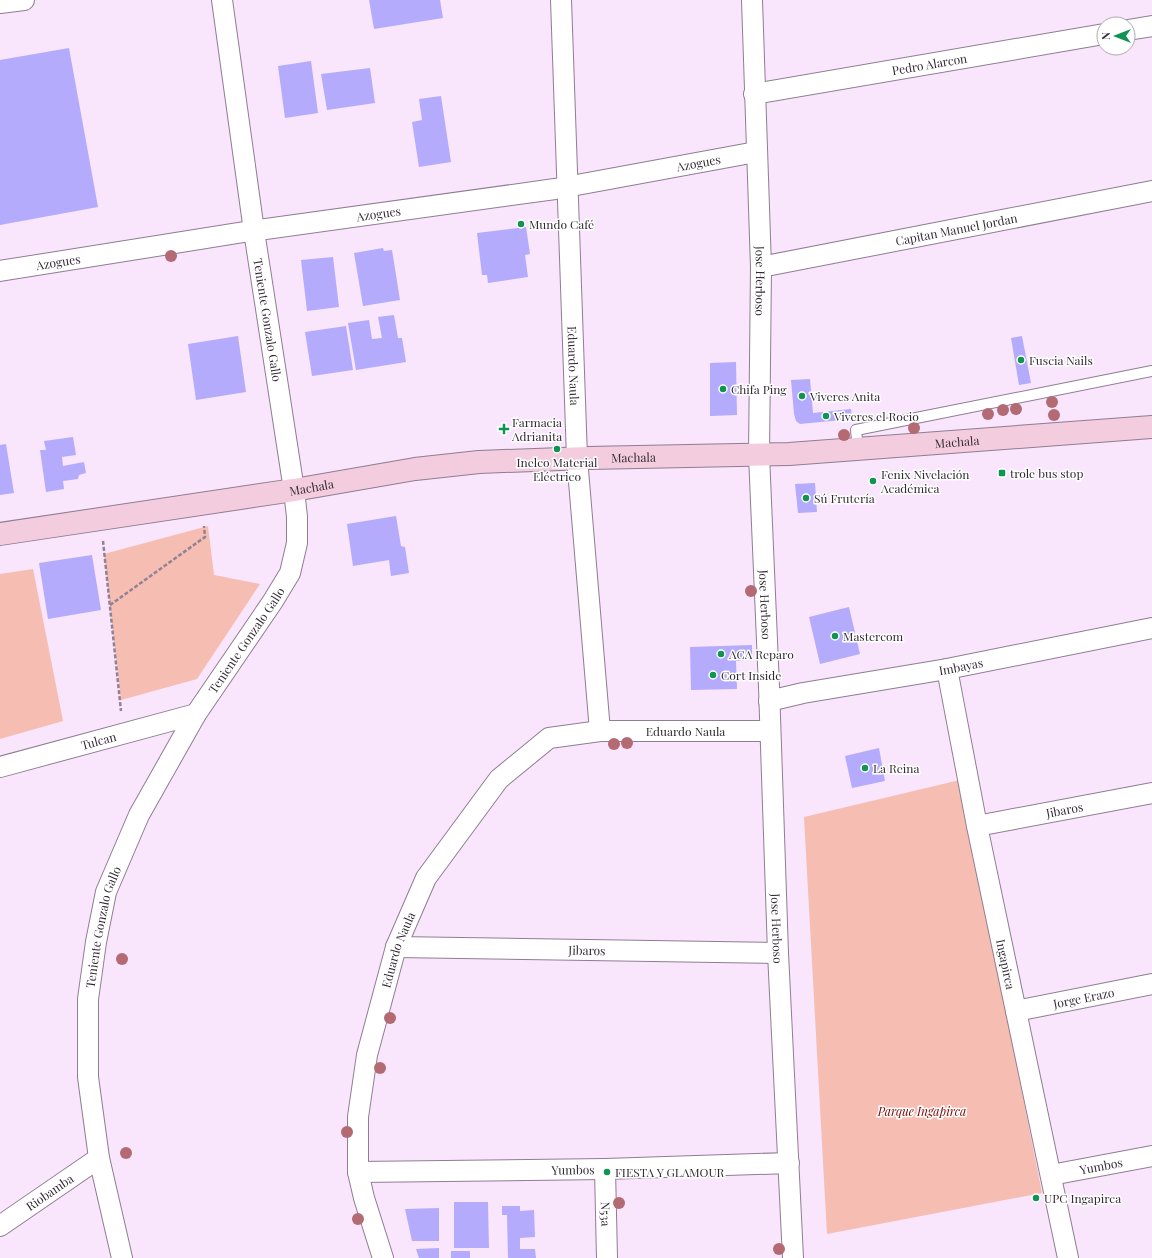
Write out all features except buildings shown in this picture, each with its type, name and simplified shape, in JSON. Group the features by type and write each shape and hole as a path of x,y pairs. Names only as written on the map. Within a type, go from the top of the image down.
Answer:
{"main road":[{"name":"Machala","path":"0,534 294,490 415,469 479,462 576,458 789,454 1152,427"}],"street":[{"path":"0,3 24,0"},
{"name":"Teniente Gonzalo Gallo","path":"122,1258 99,1158 88,1077 88,999 96,942 106,892 139,815 196,714 273,601 290,573 297,543 298,517 254,231 222,0"},
{"name":"Eduardo Naula","path":"561,0 576,458 600,731"},
{"name":"Jose Herboso","path":"752,0 761,267 759,455 778,953 793,1258"},
{"path":"1136,29 1152,26"},
{"name":"Pedro Alarcon","path":"754,94 1096,35"},
{"name":"Azogues","path":"0,271 254,231 568,187 756,152"},
{"name":"Capitan Manuel Jordan","path":"761,267 1152,191"},
{"name":"Imbayas","path":"769,701 947,669 1152,628"},
{"name":"Ingapirca","path":"947,669 977,826 1068,1258"},
{"name":"Tulcan","path":"0,766 196,714"},
{"name":"Eduardo Naula","path":"383,1258 364,1198 358,1172 358,1117 367,1055 396,947 426,878 499,779 549,738 600,731 770,731"},
{"name":"Jibaros","path":"977,826 1152,793"},
{"name":"Jibaros","path":"396,947 778,953"},
{"name":"Jorge Erazo","path":"1016,1011 1152,984"},
{"name":"Yumbos","path":"1051,1175 1152,1156"},
{"name":"Riobamba","path":"0,1226 99,1158"},
{"name":"Yumbos","path":"358,1172 605,1169 789,1163"},
{"name":"N53a","path":"605,1169 607,1258"}],"lane":[{"path":"858,449 856,430 1152,371"}],"path":[{"path":"110,605 205,537 201,503"},
{"path":"101,518 124,733"}],"green space":[{"path":"208,526 214,575 260,584 197,679 121,700 104,554"},
{"path":"33,569 63,721 0,739 0,574"},
{"name":"Parque Ingapirca","path":"960,780 1042,1193 827,1234 804,817"}],"place":[{"name":"Mundo Café","path":"521,224"},
{"name":"Fuscia Nails","path":"1021,360"},
{"name":"Chifa Ping","path":"723,389"},
{"name":"Viveres Anita","path":"802,396"},
{"name":"Viveres el Rocio","path":"826,416"},
{"name":"Farmacia Adrianita","path":"504,429"},
{"name":"Inelco Material Eléctrico","path":"557,449"},
{"name":"trole bus stop","path":"1002,473"},
{"name":"Fenix Nivelación Académica","path":"873,481"},
{"name":"Sú Frutería","path":"806,498"},
{"name":"Mastercom","path":"835,636"},
{"name":"ACA Reparo","path":"721,654"},
{"name":"Cort Inside","path":"713,675"},
{"name":"La Reina","path":"865,768"},
{"name":"FIESTA Y GLAMOUR","path":"607,1172"},
{"name":"UPC Ingapirca","path":"1036,1198"}]}
